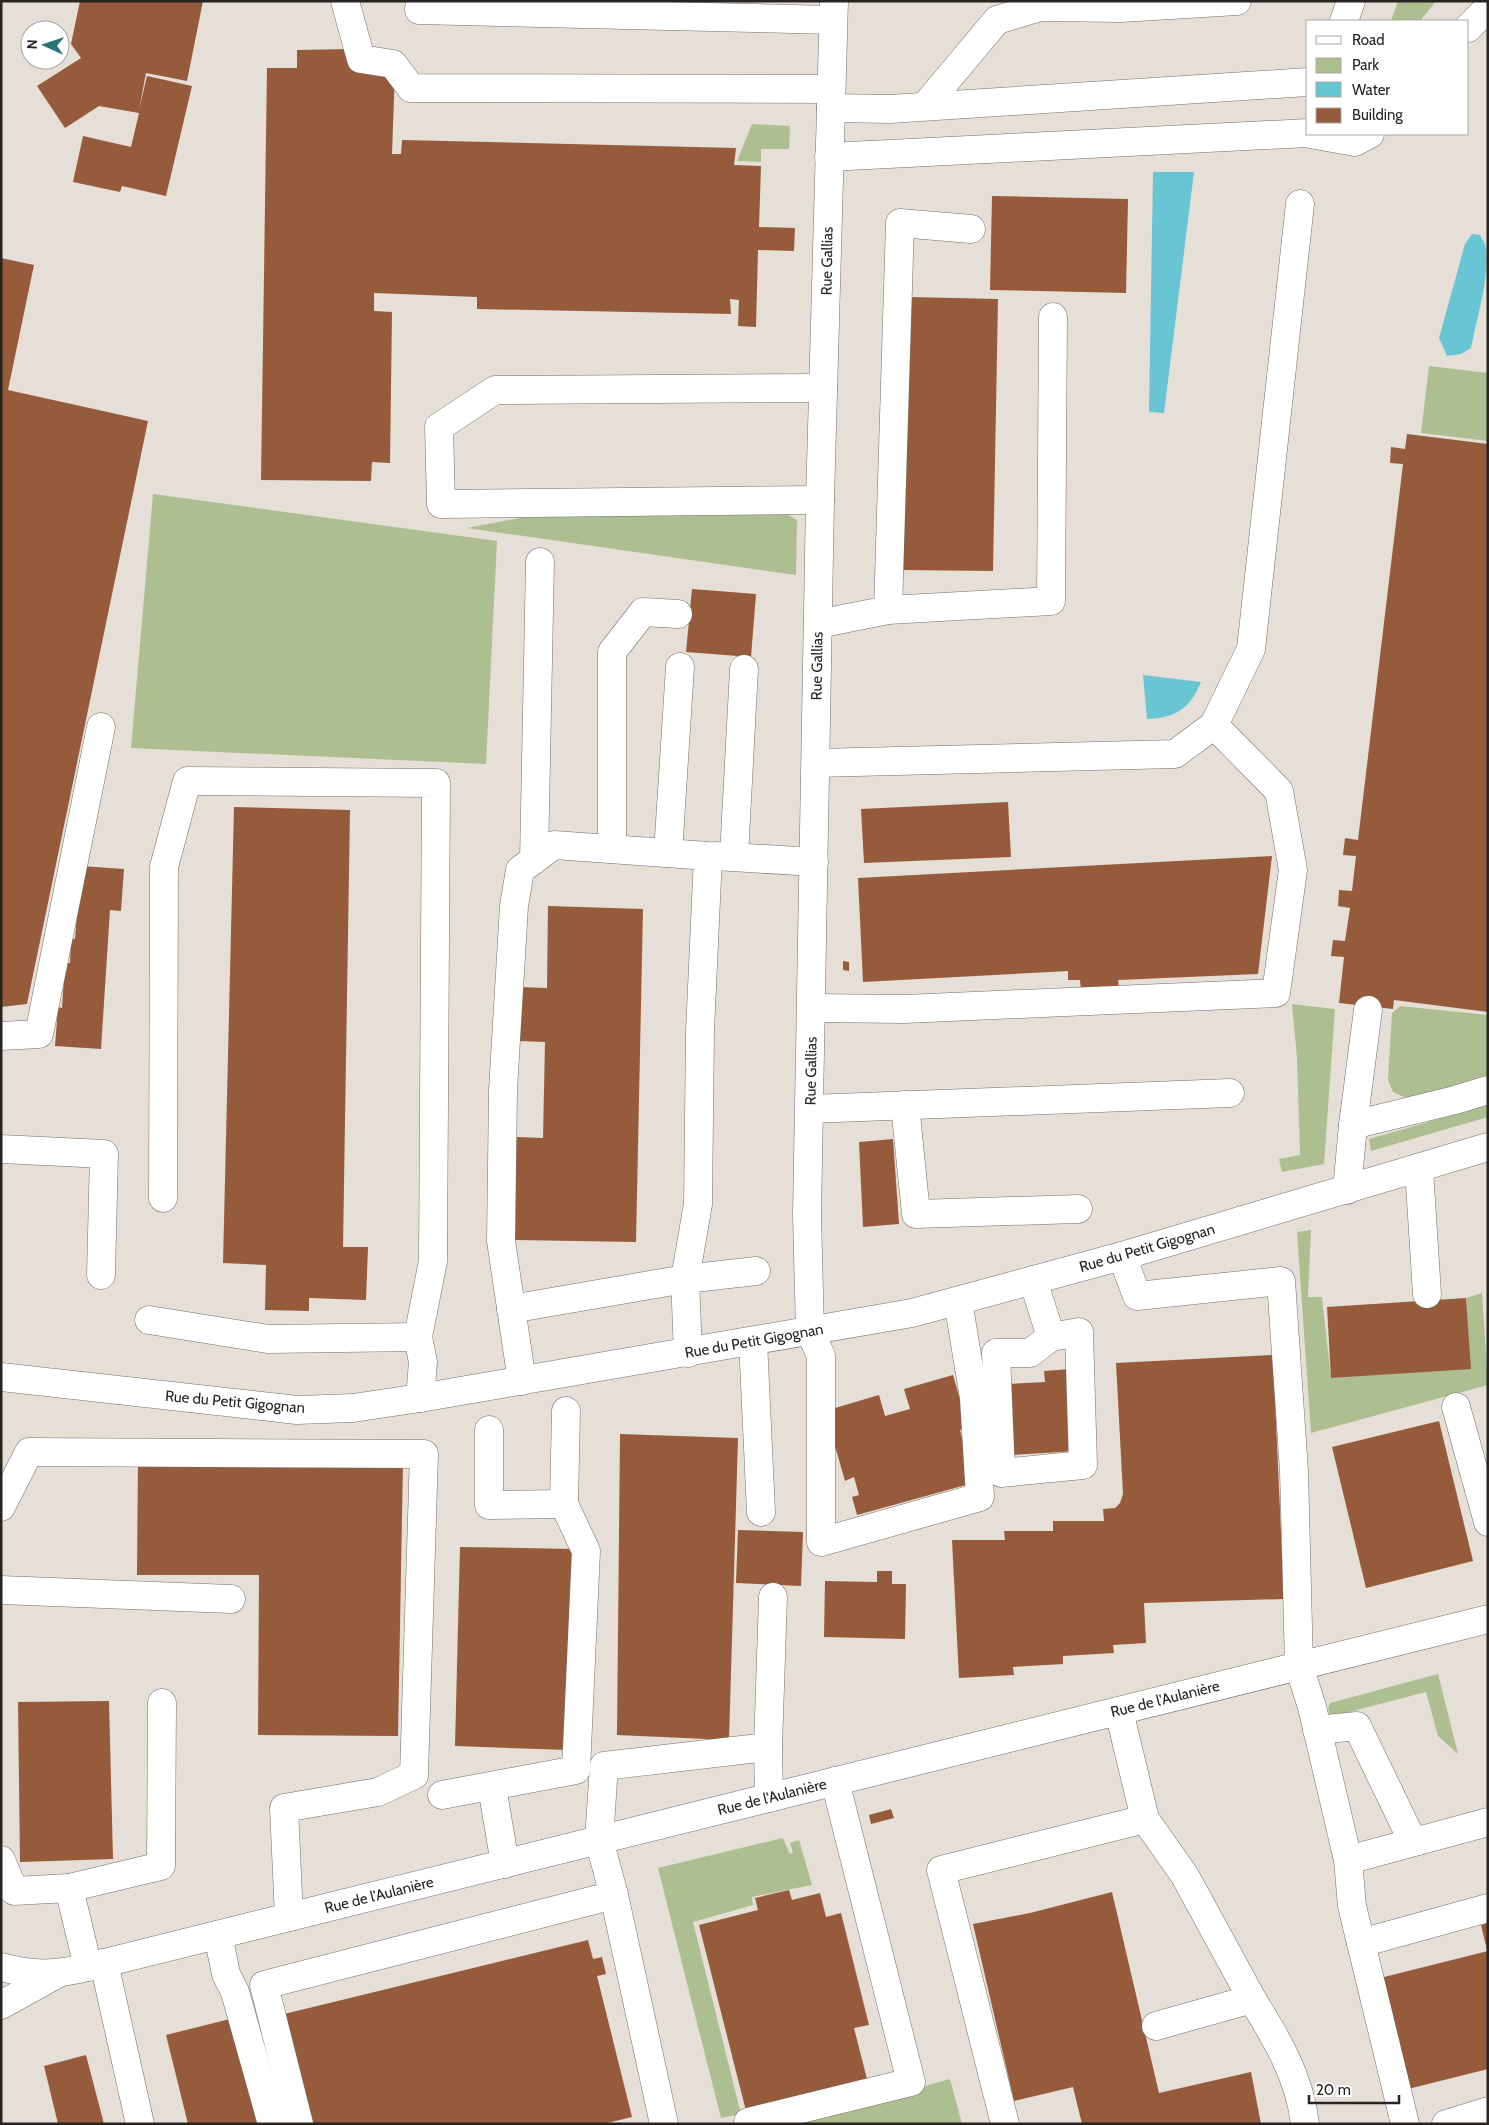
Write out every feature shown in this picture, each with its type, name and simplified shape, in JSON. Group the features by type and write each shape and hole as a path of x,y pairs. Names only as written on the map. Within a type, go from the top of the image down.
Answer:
{"street":[{"path":"344,1 361,59 393,64 411,88 831,99 925,106 1306,82"},
{"path":"420,1 419,10 833,10"},
{"path":"925,106 997,20 1040,7 1120,8 1237,1"},
{"path":"1344,20 1351,1"},
{"path":"1469,27 1488,8"},
{"name":"Rue Gallias","path":"810,1331 807,1215 820,500 833,10"},
{"path":"830,157 1306,133"},
{"path":"1318,135 1355,142 1368,135"},
{"path":"816,763 1175,754 1214,725 1251,649 1300,204"},
{"path":"888,610 900,223 971,229"},
{"path":"818,624 888,610 1051,601 1053,318"},
{"path":"820,500 441,504 439,427 495,390 824,388"},
{"path":"534,860 540,562"},
{"path":"612,849 612,652 643,612 678,614"},
{"path":"668,853 680,667"},
{"path":"688,1353 685,1278 698,1204 700,1031 744,669"},
{"path":"812,1008 904,1008 1276,993 1292,870 1279,791 1214,725"},
{"path":"1,1036 39,1034 101,727"},
{"path":"163,1198 164,867 187,781 436,783 433,1261 418,1337 423,1362 420,1398"},
{"path":"522,1381 501,1241 503,1090 514,906 520,870 554,845 814,862"},
{"path":"1347,1190 1353,1124 1368,1010"},
{"path":"1353,1124 1455,1100 1488,1090"},
{"path":"810,1109 1230,1093"},
{"path":"905,1105 916,1214 1078,1209"},
{"name":"Rue du Petit Gigognan","path":"1,1376 297,1410 353,1408 420,1398 912,1313 1122,1256 1488,1148"},
{"path":"1,1150 104,1154 101,1275"},
{"path":"1419,1169 1427,1294"},
{"path":"1122,1256 1137,1296 1281,1281 1294,1471 1299,1666 1317,1730 1348,1860 1352,1906 1405,2124"},
{"path":"511,1310 685,1278 756,1271"},
{"path":"1033,1280 1051,1337"},
{"path":"810,1331 821,1356 821,1542 980,1497 974,1398 958,1301"},
{"path":"149,1320 268,1339 418,1337"},
{"path":"1079,1332 1084,1466 1001,1473 996,1353 1030,1353 1051,1337 1079,1332"},
{"path":"753,1341 761,1512"},
{"path":"1456,1407 1488,1522"},
{"path":"442,1795 576,1770 586,1551 564,1504 566,1411"},
{"path":"489,1430 489,1505 564,1504"},
{"path":"1,1507 29,1452 424,1454 414,1775 378,1792 284,1808 289,1917"},
{"path":"1,1590 231,1599"},
{"path":"769,1798 768,1747 773,1597"},
{"name":"Rue de l'Aulanière","path":"1,1967 22,1972 57,1974 96,1965 1488,1619"},
{"path":"1,1860 14,1891 69,1888 161,1866 162,1703"},
{"path":"1119,1711 1145,1819 1185,1876 1252,1999 1281,2046 1303,2101 1305,2124"},
{"path":"1317,1730 1357,1726 1414,1842"},
{"path":"664,2124 614,1895 599,1840 604,1766 768,1747"},
{"path":"748,2122 910,2082 835,1781"},
{"path":"492,1787 505,1864"},
{"path":"1005,2124 941,1870 1145,1819"},
{"path":"1348,1860 1488,1822"},
{"path":"69,1888 96,1965 140,2124"},
{"path":"298,2124 264,1985 614,1895"},
{"path":"1361,1943 1488,1908"},
{"path":"218,1935 226,1974 236,1992 272,2124"},
{"name":"Rue de l'Aulanière","path":"1,2006 57,1974"},
{"path":"1156,2026 1252,1999"},
{"path":"1446,2124 1488,2111"}],"green space":[{"path":"1398,1 1436,1 1421,20 1391,20"},
{"path":"752,124 790,126 789,149 761,149 761,162 737,161"},
{"path":"1429,366 1488,373 1488,441 1421,433"},
{"path":"153,494 497,541 486,764 131,748"},
{"path":"783,512 797,520 796,575 467,528 535,515"},
{"path":"1292,1004 1335,1009 1324,1164 1282,1172 1279,1159 1300,1155 1297,1058"},
{"path":"1400,1006 1488,1015 1488,1075 1417,1097 1406,1098 1393,1092 1388,1080 1392,1013"},
{"path":"1488,1105 1488,1117 1371,1151 1369,1139"},
{"path":"1311,1230 1308,1297 1322,1297 1331,1378 1470,1368 1466,1298 1482,1293 1488,1385 1311,1433 1297,1232"},
{"path":"1438,1674 1458,1754 1438,1736 1426,1692 1330,1717 1328,1708 1330,1703"},
{"path":"783,1838 790,1854 793,1852 790,1843 799,1840 812,1885 752,1897 753,1905 693,1922 741,2114 721,2118 658,1868"},
{"path":"950,2079 962,2124 789,2124"}],"water":[{"path":"1153,172 1194,172 1164,413 1149,412"},
{"path":"1472,234 1480,235 1486,247 1486,274 1482,299 1471,348 1461,354 1447,356 1439,338 1465,244"},
{"path":"1143,675 1201,682 1192,699 1180,710 1166,717 1147,719"}],"building":[{"path":"80,1 203,1 187,81 146,73 139,110 147,76 192,86 166,196 122,186 120,192 73,182 83,136 131,147 139,113 99,106 65,128 37,86 62,70 70,70 70,65 81,58 71,44"},
{"path":"351,49 351,69 395,70 392,154 401,154 402,140 736,148 734,165 761,166 759,227 795,228 794,251 758,250 756,327 738,326 739,300 730,299 731,314 477,309 477,297 374,293 374,311 392,312 390,463 372,462 371,481 261,480 267,68 297,68 297,50"},
{"path":"992,196 1128,199 1126,293 990,290"},
{"path":"1,258 34,265 8,390 148,421 27,1004 1,1007"},
{"path":"908,297 998,299 993,571 901,570"},
{"path":"1407,434 1488,444 1488,1012 1394,1000 1393,1009 1339,1003 1344,957 1331,956 1333,940 1345,941 1350,908 1338,906 1339,890 1352,891 1356,856 1343,855 1345,838 1358,840 1403,464 1390,463 1391,447 1405,449"},
{"path":"692,589 756,594 751,657 686,652"},
{"path":"1008,802 1011,857 864,863 861,809"},
{"path":"234,807 350,810 343,1247 368,1247 366,1300 309,1298 309,1311 265,1310 266,1265 223,1263"},
{"path":"1272,856 1258,974 1118,980 1119,988 1081,990 1080,980 1068,980 1068,971 863,982 858,878"},
{"path":"81,866 124,869 121,911 110,910 101,1049 55,1046 58,1007 62,1008 65,963 70,963 71,939 75,939"},
{"path":"548,906 643,909 636,1242 515,1240 516,1137 543,1138 545,1042 518,1041 519,987 547,988"},
{"path":"843,961 849,962 849,971 843,970"},
{"path":"893,1139 899,1224 863,1227 859,1142"},
{"path":"1466,1298 1471,1369 1331,1378 1327,1307"},
{"path":"1273,1355 1284,1599 1144,1603 1146,1643 1113,1645 1114,1653 1063,1656 1063,1664 1013,1667 1014,1675 959,1678 952,1540 1005,1540 1004,1531 1053,1531 1053,1521 1104,1521 1103,1509 1115,1508 1120,1503 1123,1494 1116,1363"},
{"path":"1071,1369 1076,1451 1012,1455 1009,1384 1045,1382 1044,1371"},
{"path":"953,1375 968,1427 960,1430 973,1483 857,1515 852,1497 859,1495 854,1477 845,1481 825,1411 879,1395 885,1416 910,1409 904,1389"},
{"path":"1439,1421 1473,1561 1366,1588 1332,1447"},
{"path":"620,1434 738,1438 729,1740 617,1735"},
{"path":"138,1461 403,1462 398,1736 258,1735 259,1575 137,1575"},
{"path":"738,1530 803,1532 801,1586 736,1583"},
{"path":"460,1547 575,1549 568,1750 455,1746"},
{"path":"877,1571 892,1571 892,1584 906,1584 905,1639 824,1637 825,1581 877,1582"},
{"path":"109,1701 113,1859 20,1862 18,1702"},
{"path":"891,1809 894,1818 871,1824 869,1815"},
{"path":"789,1890 792,1900 820,1893 826,1917 841,1913 869,2025 854,2028 867,2079 746,2111 699,1925 758,1910 755,1898"},
{"path":"1112,1892 1159,2093 1251,2072 1261,2124 1082,2124 1073,2087 1014,2101 973,1924 1030,1913"},
{"path":"1488,1923 1488,1950 1487,1950 1481,1925"},
{"path":"588,1940 593,1959 602,1957 606,1974 597,1976 632,2117 603,2124 303,2124 276,2016"},
{"path":"1488,1951 1488,2069 1408,2089 1380,1978"},
{"path":"234,2018 260,2124 188,2124 166,2035"},
{"path":"86,2055 104,2124 58,2124 44,2066"}]}
